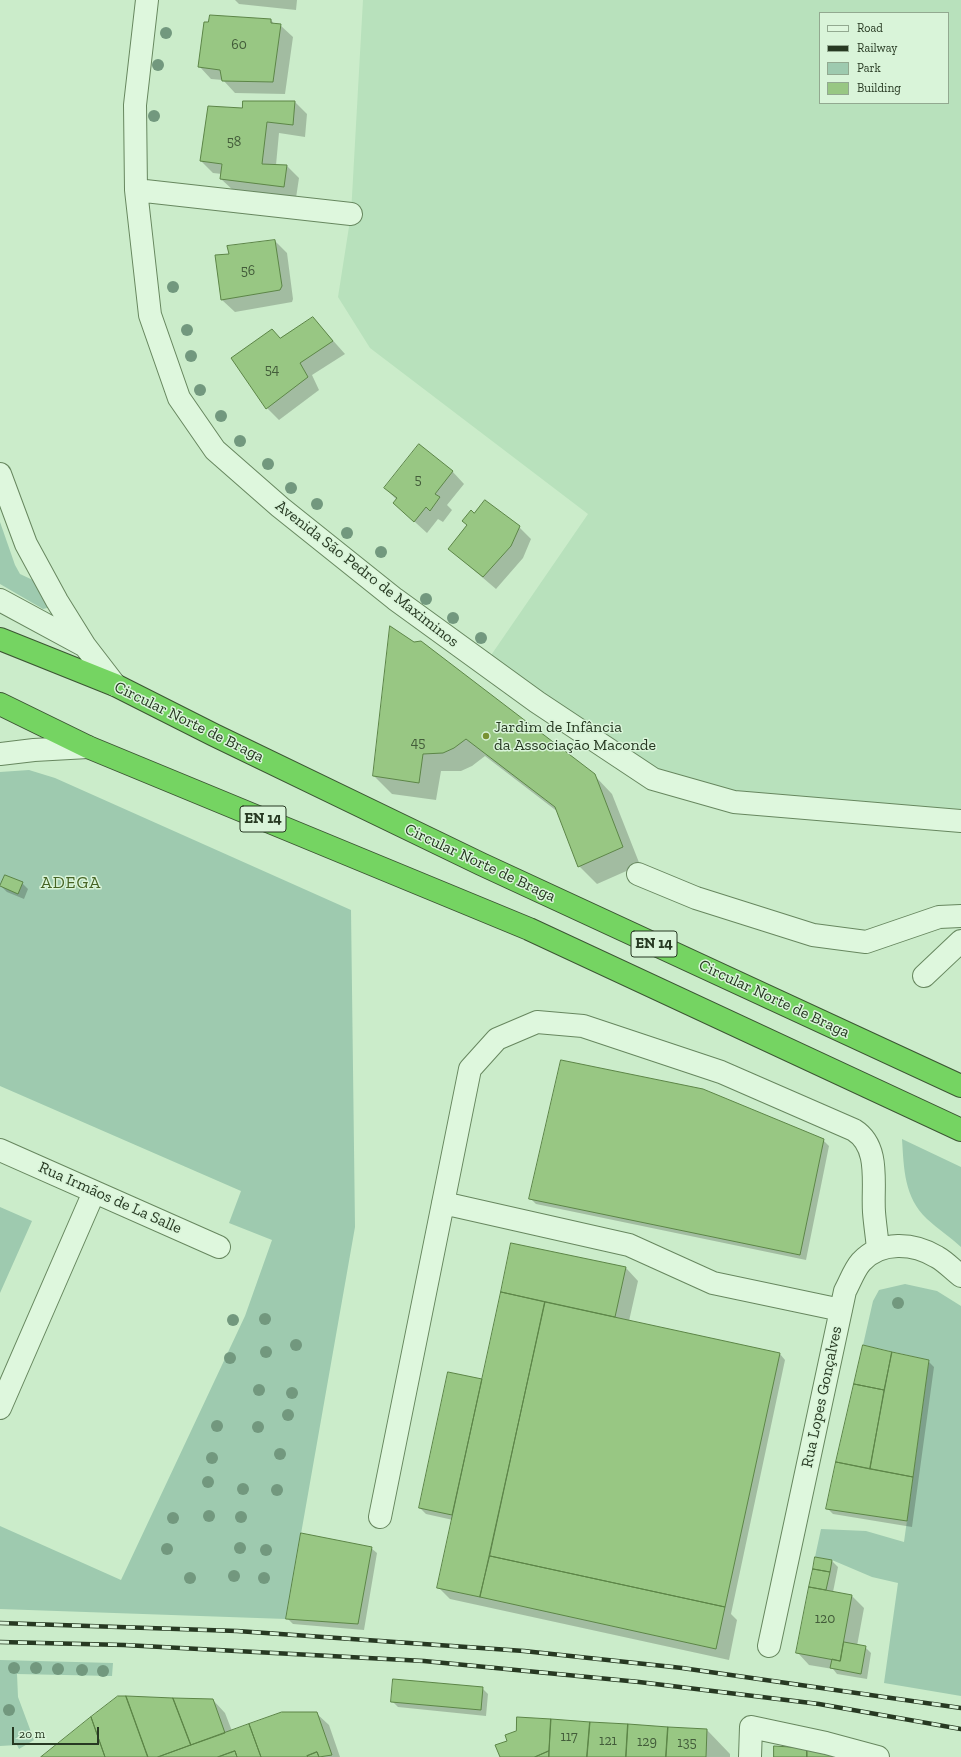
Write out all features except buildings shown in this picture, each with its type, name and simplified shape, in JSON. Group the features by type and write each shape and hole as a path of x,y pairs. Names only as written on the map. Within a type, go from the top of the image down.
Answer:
{"highway":[{"name":"Circular Norte de Braga","path":"0,639 115,685 214,735 467,857 961,1086"},
{"name":"EN 14","path":"0,704 88,747 529,929 961,1130"}],"street":[{"name":"Avenida São Pedro de Maximinos","path":"148,0 134,105 136,190 150,315 179,398 215,450 280,507 395,599 537,702 653,779 734,802 961,822"},
{"path":"136,190 351,214"},
{"path":"0,474 26,544 57,601 85,646 115,685"},
{"path":"0,600 85,646"},
{"path":"0,754 34,750 88,747"},
{"path":"638,874 696,898 813,935 866,942 939,917 961,916"},
{"path":"924,976 961,941"},
{"path":"380,1517 470,1069 497,1039 537,1022 583,1026 722,1072 854,1130 863,1135 869,1147 874,1170 874,1212 878,1249"},
{"name":"Rua Irmãos de La Salle","path":"0,1150 219,1247"},
{"path":"0,1408 94,1192"},
{"path":"443,1203 629,1245 713,1283 841,1310"},
{"name":"Rua Lopes Gonçalves","path":"769,1646 845,1292 861,1262 878,1249 897,1245 919,1248 937,1257 961,1276"},
{"path":"750,1757 751,1727 826,1743 878,1757"}],"green space":[{"path":"363,0 961,0 961,819 689,789 485,664 588,514 370,348 338,297 351,214"},
{"path":"0,522 15,565 20,574 37,582 49,605 47,608 43,609 0,584"},
{"path":"29,770 55,778 351,910 355,1227 286,1619 0,1609 0,1526 121,1580 245,1316 272,1240 229,1223 241,1191 0,1086 0,772"},
{"path":"902,1139 961,1167 961,1247 927,1219 919,1210 914,1201 905,1172"},
{"path":"0,1207 32,1221 0,1293"},
{"path":"905,1284 937,1291 961,1306 961,1696 884,1683 898,1583 872,1577 832,1560 815,1557 821,1529 866,1531 904,1542 929,1360 863,1345 873,1301 879,1290"},
{"path":"0,1660 113,1663 112,1676 17,1674 18,1697 34,1740 19,1749 17,1745 0,1746"}],"railway":[{"path":"0,1623 237,1631 524,1651 682,1668 961,1708"},
{"path":"0,1642 124,1645 424,1661 639,1682 819,1704 961,1729"}],"place":[{"name":"Jardim de Infância da Associação Maconde","path":"486,736"}],"district":[{"name":"ADEGA","path":"71,883"}]}
